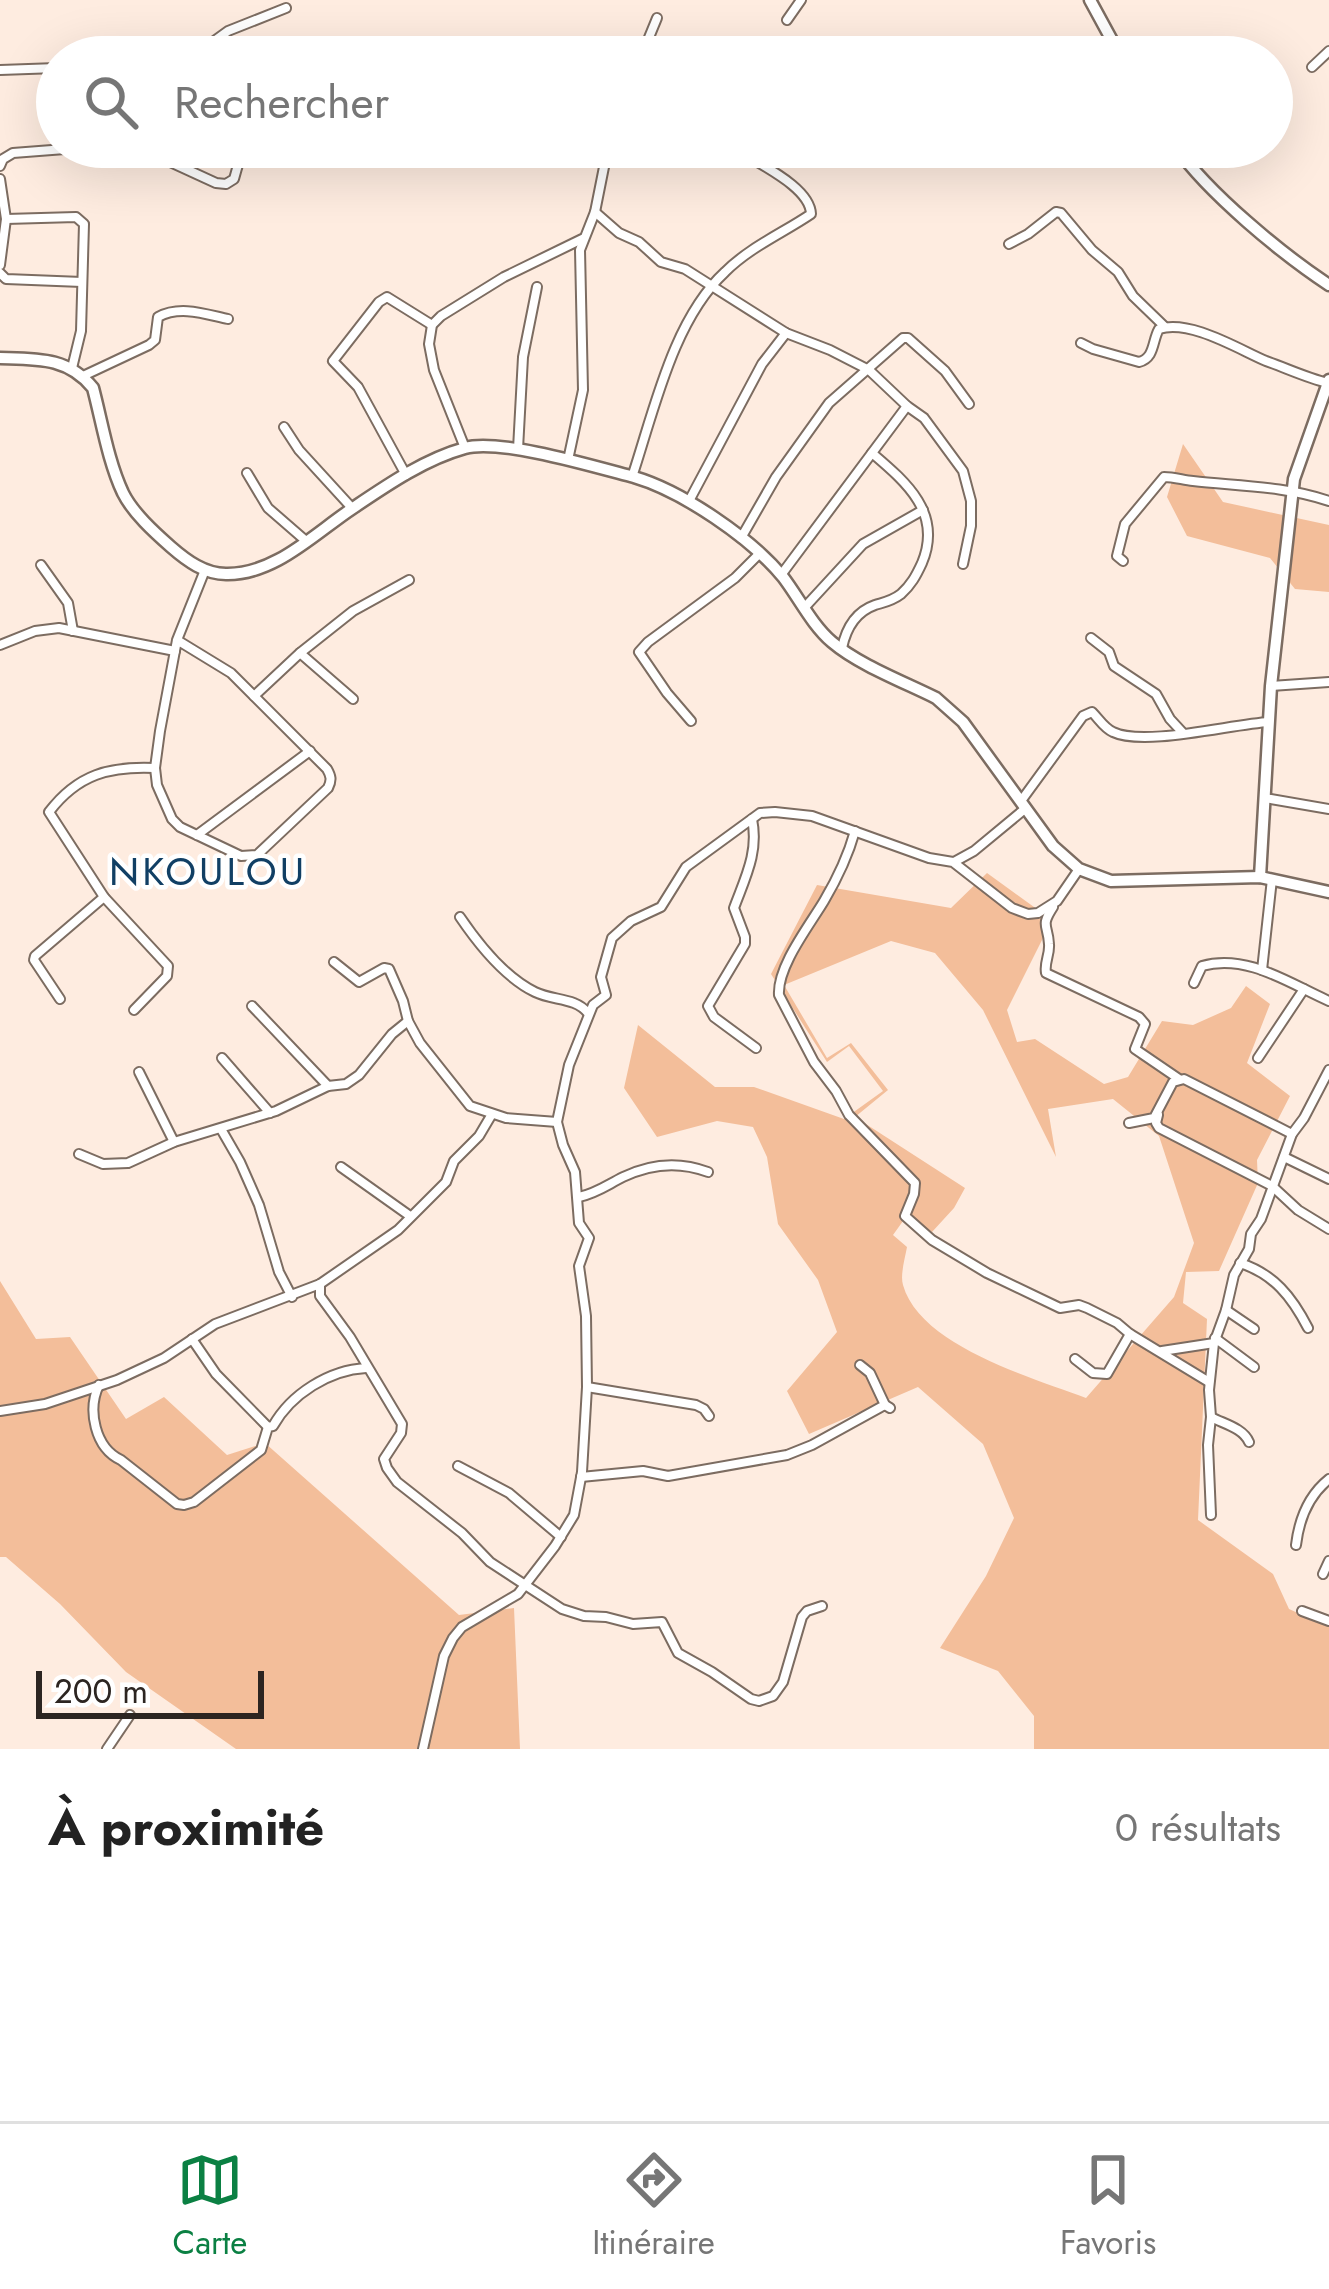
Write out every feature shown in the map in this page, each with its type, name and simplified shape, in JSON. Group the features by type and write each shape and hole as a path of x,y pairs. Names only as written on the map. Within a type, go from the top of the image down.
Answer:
{"street":[{"path":"787,20 801,0"},
{"path":"1090,0 1110,36"},
{"path":"221,36 286,8"},
{"path":"650,36 657,18"},
{"path":"1312,67 1329,51"},
{"path":"0,70 36,69"},
{"path":"0,166 14,153 36,151"},
{"path":"182,168 216,184 234,179 237,168"},
{"path":"567,461 583,390 580,250 595,212 604,168"},
{"path":"632,477 674,351 710,287 754,249 811,214 808,198 766,168"},
{"path":"1192,168 1329,285"},
{"path":"0,179 6,219 0,269 6,279 82,282"},
{"path":"595,212 661,262 685,269 787,333 869,370 924,418 963,471 971,501 963,564"},
{"path":"1009,244 1049,215 1061,213 1164,326 1207,334 1328,382 1294,479 1271,686 1262,970"},
{"path":"6,219 80,219 84,224 77,372"},
{"path":"465,448 434,370 429,344 432,325 504,277 584,238"},
{"path":"518,449 523,357 537,287"},
{"path":"406,475 358,387 333,361 387,297 432,325"},
{"path":"77,372 149,345 155,340 158,317 166,312 194,311 228,319"},
{"path":"1081,343 1138,362 1152,352 1155,336 1164,326"},
{"path":"689,501 762,364 787,333"},
{"path":"741,538 804,435 830,403 899,341 908,338 945,371 969,404"},
{"path":"0,358 55,360 77,372 93,388 123,494 186,560 220,574 253,571 287,555 406,475 465,448 518,449 632,477 689,501 760,553 827,639 841,650 950,709 1052,846 1079,869 1111,880 1266,878 1329,892"},
{"path":"781,575 907,406"},
{"path":"284,427 352,508"},
{"path":"841,650 850,624 867,609 894,599 914,581 929,539 923,510 901,478 872,453"},
{"path":"248,473 268,508 306,541"},
{"path":"1123,561 1117,556 1125,524 1164,477 1294,492 1329,501"},
{"path":"805,607 863,544 923,510"},
{"path":"691,721 639,652 760,553"},
{"path":"41,565 68,603 73,631"},
{"path":"0,644 59,628 176,645 231,673 327,769 332,782 257,855 241,856 180,827 157,785 155,768 176,645 205,570"},
{"path":"254,696 353,610 409,580"},
{"path":"1090,638 1109,652 1114,666 1156,694 1184,734"},
{"path":"300,653 352,699"},
{"path":"1271,686 1329,682"},
{"path":"953,862 974,851 1023,804 1089,713 1122,735 1184,734 1270,722"},
{"path":"196,835 310,752"},
{"path":"134,1010 167,976 168,966 104,896 49,812 83,780 106,770 155,768"},
{"path":"1265,798 1329,809"},
{"path":"423,1749 444,1656 453,1638 526,1584 574,1515 587,1388 580,1266 589,1238 578,1216 575,1172 557,1122 565,1075 593,1005 606,995 602,977 612,938 631,921 662,907 686,867 752,818 768,812 801,814 953,862 1012,908 1028,914 1038,914 1057,901"},
{"path":"752,818 752,859 734,908 745,944 708,1006 714,1017 756,1048"},
{"path":"855,831 843,865 778,986 782,1003 814,1062 849,1115 913,1179 916,1189 905,1216 932,1240 1023,1291 1060,1308 1087,1308 1209,1382"},
{"path":"1079,869 1046,918 1050,945 1046,973 1139,1017 1145,1024 1135,1049 1178,1079 1292,1134"},
{"path":"60,999 34,956 104,896"},
{"path":"460,917 495,962 525,986 552,999 580,1004 589,1014"},
{"path":"334,962 359,982 389,969 408,1022 465,1102 506,1118 557,1122"},
{"path":"1194,983 1202,966 1209,963 1262,970 1329,1001"},
{"path":"1258,1058 1304,989"},
{"path":"252,1006 328,1086"},
{"path":"79,1154 117,1165 269,1113 328,1086 346,1084 408,1022"},
{"path":"222,1058 269,1113"},
{"path":"1211,1515 1209,1382 1215,1340 1234,1275 1249,1249 1292,1134 1329,1070"},
{"path":"139,1072 174,1142"},
{"path":"1178,1079 1158,1115 1159,1128 1271,1186 1298,1210 1328,1227"},
{"path":"0,1411 45,1404 145,1368 214,1324 320,1284 398,1230 446,1182 454,1161 479,1136 492,1114"},
{"path":"1129,1124 1158,1115"},
{"path":"220,1129 260,1204 279,1272 292,1297"},
{"path":"1284,1157 1329,1178"},
{"path":"579,1197 660,1165 684,1164 708,1172"},
{"path":"341,1167 410,1216"},
{"path":"1240,1263 1276,1281 1308,1328"},
{"path":"320,1284 320,1296 402,1424 385,1459 394,1478 490,1562 562,1609 640,1624 662,1622 678,1653 760,1702 773,1696 783,1682 802,1618 822,1606"},
{"path":"1226,1310 1254,1329"},
{"path":"1075,1358 1094,1373 1107,1374 1130,1334"},
{"path":"192,1339 215,1374 268,1427"},
{"path":"1160,1352 1215,1340 1254,1367"},
{"path":"581,1478 643,1471 668,1476 788,1455 887,1407 870,1373 860,1365"},
{"path":"99,1385 93,1407 103,1444 112,1456 184,1505 261,1450 268,1427 309,1388 349,1371 368,1369"},
{"path":"587,1388 696,1405 709,1416"},
{"path":"1211,1417 1235,1428 1250,1442"},
{"path":"458,1466 509,1493 561,1537"},
{"path":"1296,1545 1312,1495 1329,1479"},
{"path":"1323,1574 1329,1561"},
{"path":"1303,1611 1329,1621"},
{"path":"107,1749 130,1715"}],"shaded area":[{"path":"1183,444 1223,502 1329,525 1329,592 1295,589 1270,558 1187,536 1167,497"},
{"path":"987,873 1052,920 1007,1010 1017,1042 1035,1039 1104,1084 1128,1077 1162,1021 1193,1025 1231,1008 1246,986 1270,1004 1247,1063 1290,1096 1257,1160 1258,1183 1219,1271 1186,1272 1183,1303 1207,1319 1198,1520 1273,1574 1289,1609 1329,1627 1329,1749 1034,1749 1034,1716 998,1671 940,1648 986,1576 1014,1518 983,1444 918,1387 809,1434 787,1391 837,1332 818,1280 778,1224 767,1157 753,1127 717,1121 657,1137 624,1088 638,1025 715,1087 754,1087 844,1119 883,1091 849,1046 827,1062 771,974 817,885 951,908","holes":["891,941 935,953 983,1010 1056,1157 1048,1109 1113,1099 1159,1136 1194,1243 1174,1297 1086,1398 981,1357 931,1326 914,1307 902,1281 907,1247 893,1235 903,1221 932,1232 965,1188 855,1117 888,1090 851,1043 827,1058 784,985"]},
{"path":"0,1281 36,1339 70,1337 126,1419 164,1397 227,1455 265,1443 459,1615 514,1608 520,1749 236,1749 126,1672 60,1604 6,1557 0,1557"}],"district":[{"name":"NKOULOU","path":"208,871"}]}
